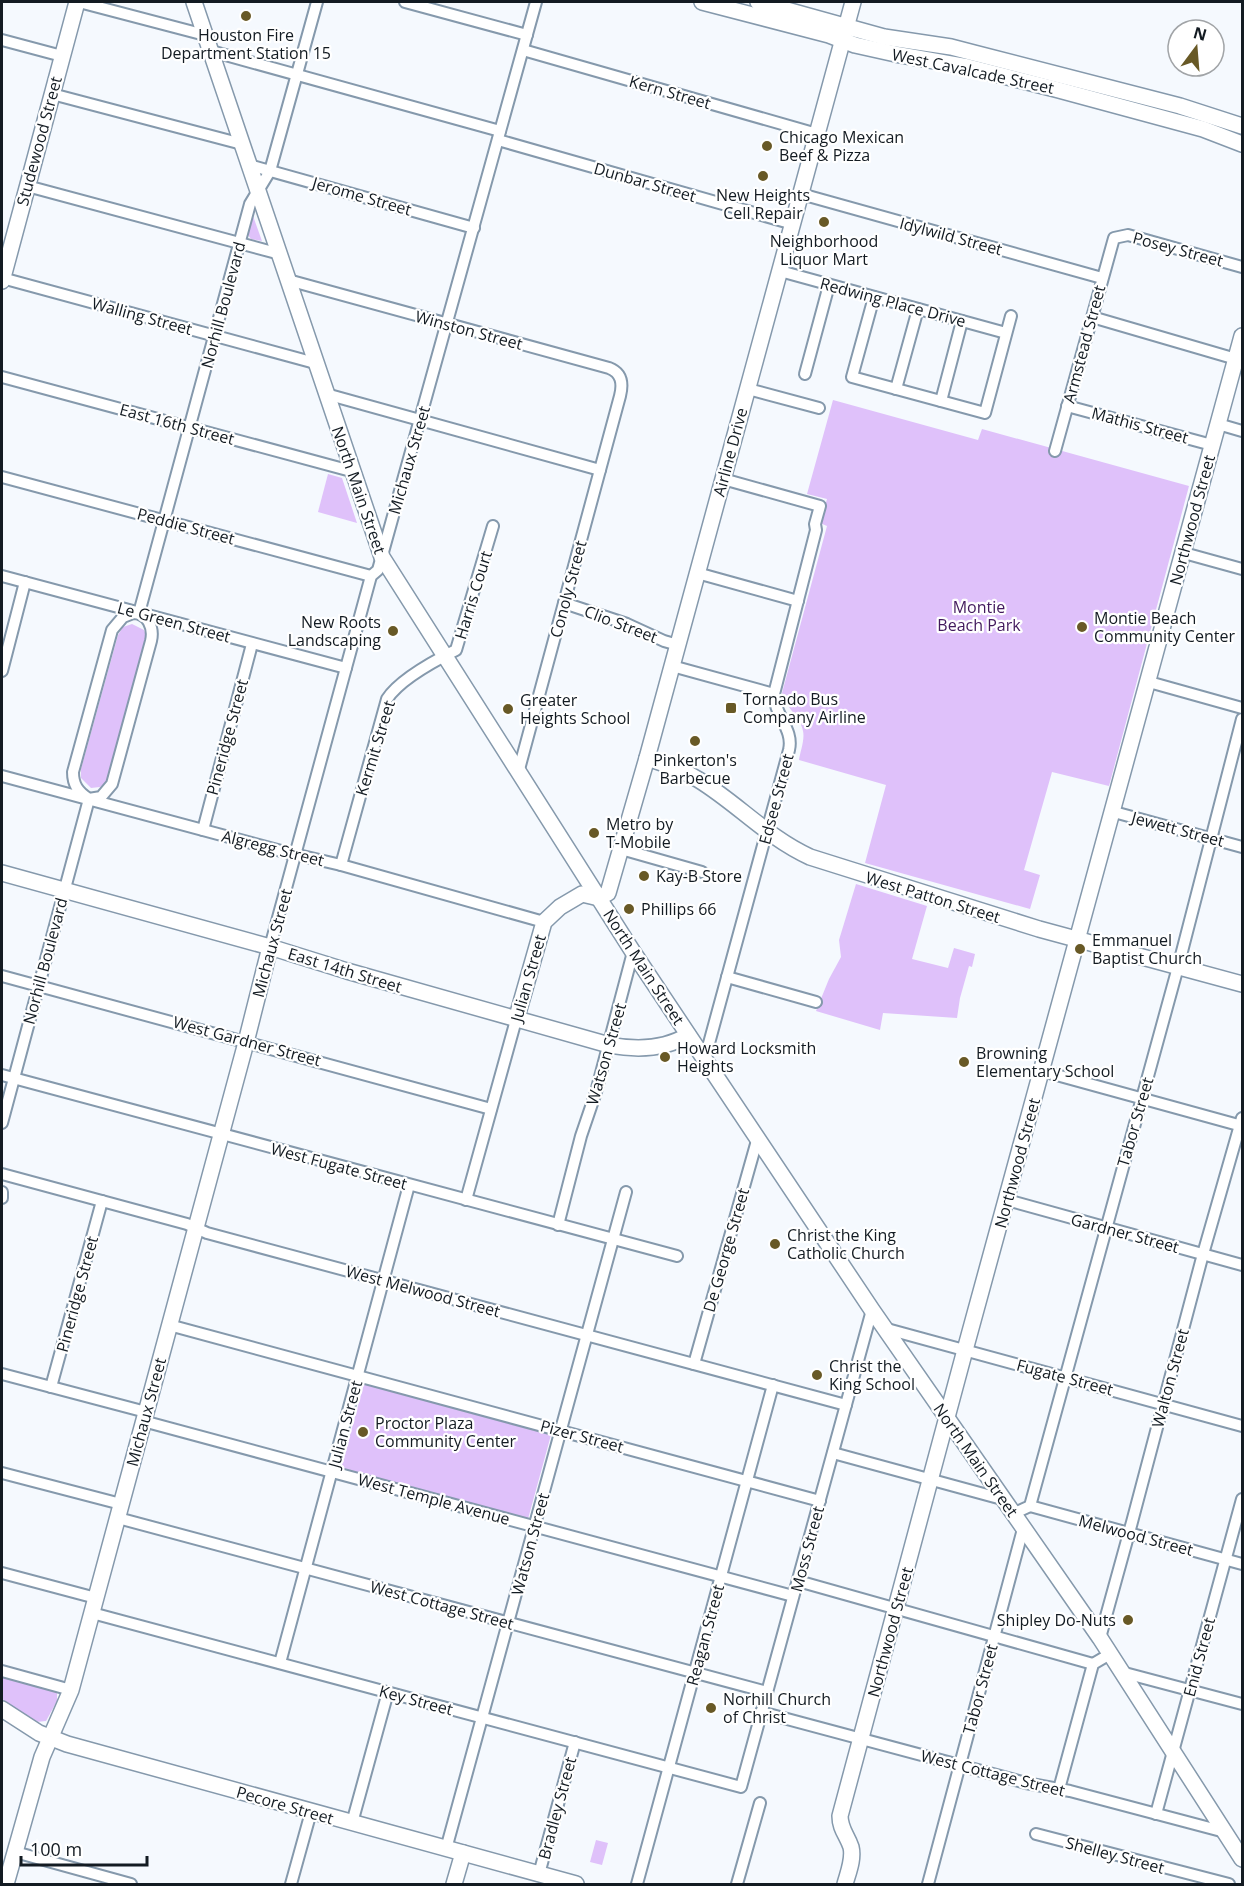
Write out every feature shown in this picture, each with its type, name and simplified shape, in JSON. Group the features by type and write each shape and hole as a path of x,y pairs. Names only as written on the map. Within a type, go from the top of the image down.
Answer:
{"street":[{"path":"78,2 205,35"},
{"name":"Studewood Street","path":"2,280 6,249 27,186 78,2"},
{"name":"North Main Street","path":"194,2 382,557 633,952 872,1311 1100,1638 1241,1854"},
{"name":"Norhill Boulevard","path":"139,613 250,204 270,171 317,2"},
{"path":"405,2 527,35"},
{"name":"Michaux Street","path":"6,1884 42,1757 71,1690 370,576 378,570 382,557 536,2"},
{"name":"West Cavalcade Street","path":"702,2 845,34 951,47 1242,144"},
{"name":"West Cavalcade Street","path":"758,2 900,55 997,74 1020,74 1051,82 1058,79 1058,82 1111,88 1242,126"},
{"name":"Airline Drive","path":"599,898 608,892 647,758 853,2"},
{"path":"2,40 62,56"},
{"name":"Kern Street","path":"523,50 817,134"},
{"name":"Dunbar Street","path":"211,51 296,74 793,224"},
{"path":"52,93 242,144"},
{"path":"1175,121 1179,106"},
{"name":"Jerome Street","path":"249,165 474,228"},
{"path":"27,186 280,254"},
{"name":"Idylwild Street","path":"801,194 1102,278"},
{"name":"Posey Street","path":"1114,238 1128,235 1242,267"},
{"name":"Armstead Street","path":"1055,451 1114,238"},
{"name":"Redwing Place Drive","path":"780,271 1006,333"},
{"name":"Walling Street","path":"2,280 315,363"},
{"name":"Winston Street","path":"288,280 613,370 622,382 618,405"},
{"path":"805,374 830,285"},
{"path":"874,297 852,377 985,413 1011,316"},
{"path":"896,389 918,309"},
{"path":"1092,317 1236,358"},
{"path":"941,401 962,321"},
{"name":"Northwood Street","path":"845,1884 852,1852 841,1829 840,1816 1242,336"},
{"name":"East 16th Street","path":"2,377 351,471"},
{"path":"748,388 819,408"},
{"path":"326,394 600,470"},
{"name":"Conoly Street","path":"518,773 618,405"},
{"name":"Mathis Street","path":"1068,406 1212,445"},
{"path":"1218,424 1242,431"},
{"name":"Peddie Street","path":"2,477 370,576"},
{"path":"672,666 774,694 816,530 815,524 820,506 723,480"},
{"name":"Harris Court","path":"444,656 456,650 458,645 493,526"},
{"path":"1184,553 1242,569"},
{"path":"697,573 798,601"},
{"name":"Le Green Street","path":"2,576 346,668"},
{"path":"2,671 25,582"},
{"name":"Clio Street","path":"564,603 627,624 678,645"},
{"path":"139,613 147,620 152,630 148,652 112,784 101,797 89,799 75,785 73,772 112,630 123,617 139,613"},
{"name":"Pineridge Street","path":"203,830 252,644"},
{"name":"Kermit Street","path":"341,865 387,699 400,685 444,656"},
{"path":"1149,682 1242,708"},
{"name":"Edsee Street","path":"705,1058 791,744 788,730 777,710 774,694"},
{"name":"Tabor Street","path":"1030,1506 1178,968 1242,719"},
{"name":"West Patton Street","path":"647,758 679,769 700,780 766,831 800,852 836,866 1078,940 1242,984"},
{"name":"Algregg Street","path":"2,776 341,865 544,922"},
{"name":"Norhill Boulevard","path":"2,1123 89,799"},
{"name":"Jewett Street","path":"1114,812 1242,847"},
{"path":"621,849 702,872"},
{"name":"East 14th Street","path":"2,873 270,947 516,1020 609,1045 651,1048 665,1045 688,1035"},
{"name":"Julian Street","path":"466,1200 544,922 560,907 582,894 599,898"},
{"name":"Watson Street","path":"558,1225 580,1136 609,1045 633,952"},
{"name":"West Gardner Street","path":"2,976 491,1109"},
{"path":"727,977 816,1002"},
{"path":"1042,1071 1242,1123"},
{"name":"West Fugate Street","path":"2,1075 677,1256"},
{"name":"Walton Street","path":"1100,1638 1203,1254 1242,1123"},
{"name":"De George Street","path":"694,1364 758,1137"},
{"name":"West Melwood Street","path":"2,1174 207,1233 846,1405"},
{"name":"Julian Street","path":"280,1663 410,1185"},
{"path":"2,1192 2,1198"},
{"name":"Watson Street","path":"446,1849 626,1192"},
{"name":"Gardner Street","path":"1007,1200 1242,1265"},
{"name":"Pineridge Street","path":"51,1387 102,1201"},
{"name":"Moss Street","path":"741,1787 872,1311"},
{"name":"Pizer Street","path":"169,1325 820,1501"},
{"name":"Fugate Street","path":"886,1329 1242,1425"},
{"name":"West Temple Avenue","path":"2,1374 332,1472 794,1596"},
{"name":"Reagan Street","path":"637,1884 773,1385"},
{"path":"833,1453 1002,1499"},
{"name":"West Cottage Street","path":"2,1473 305,1569 767,1692"},
{"name":"Enid Street","path":"1156,1814 1242,1499"},
{"path":"1013,1514 1030,1506"},
{"name":"Melwood Street","path":"1030,1506 1242,1564"},
{"name":"Tabor Street","path":"928,1884 1023,1529"},
{"name":"Key Street","path":"2,1572 94,1606 280,1663 741,1787"},
{"path":"798,1581 1093,1664"},
{"path":"1059,1789 1093,1664 1110,1654"},
{"path":"2,1671 71,1690"},
{"path":"1121,1672 1242,1704"},
{"path":"352,1823 388,1692"},
{"name":"Pecore Street","path":"2,1709 49,1738 576,1884"},
{"name":"West Cottage Street","path":"761,1712 1026,1783 1059,1789 1225,1832"},
{"name":"Bradley Street","path":"539,1874 575,1742"},
{"path":"737,1884 760,1803"},
{"path":"291,1884 311,1812"},
{"name":"Shelley Street","path":"1036,1834 1228,1884"},
{"path":"15,1852 131,1884"},
{"path":"454,1884 463,1853"}],"green space":[{"path":"253,216 262,241 251,239 248,235"},
{"name":"Montie Beach Park","path":"833,400 978,440 982,429 1189,486 1109,786 1052,772 1024,870 1040,875 1030,909 865,863 886,785 799,760 803,742 802,726 782,693 827,526 820,523 827,499 807,494"},
{"path":"328,474 342,478 357,523 318,512"},
{"path":"132,624 144,630 147,638 108,782 100,787 91,788 81,778 81,769 118,635 123,627"},
{"path":"856,884 927,906 912,959 948,968 954,948 975,954 972,967 969,966 960,998 957,1018 883,1013 880,1030 816,1011 841,957 839,940"},
{"path":"364,1384 551,1435 528,1519 341,1468"},
{"path":"2,1675 54,1689 57,1692 57,1701 46,1721 36,1722 2,1699"},
{"path":"596,1840 608,1843 602,1865 590,1862"}],"place":[{"name":"Houston Fire Department Station 15","path":"246,16"},
{"name":"Chicago Mexican Beef & Pizza","path":"767,146"},
{"name":"New Heights Cell Repair","path":"763,176"},
{"name":"Neighborhood Liquor Mart","path":"824,222"},
{"name":"Montie Beach Community Center","path":"1082,627"},
{"name":"New Roots Landscaping","path":"393,631"},
{"name":"Tornado Bus Company Airline","path":"731,708"},
{"name":"Greater Heights School","path":"508,709"},
{"name":"Pinkerton's Barbecue","path":"695,741"},
{"name":"Metro by T-Mobile","path":"594,833"},
{"name":"Kay-B Store","path":"644,876"},
{"name":"Phillips 66","path":"629,909"},
{"name":"Emmanuel Baptist Church","path":"1080,949"},
{"name":"Howard Locksmith Heights","path":"665,1057"},
{"name":"Browning Elementary School","path":"964,1062"},
{"name":"Christ the King Catholic Church","path":"775,1244"},
{"name":"Christ the King School","path":"817,1375"},
{"name":"Proctor Plaza Community Center","path":"363,1432"},
{"name":"Shipley Do-Nuts","path":"1128,1620"},
{"name":"Norhill Church of Christ","path":"711,1708"}]}
